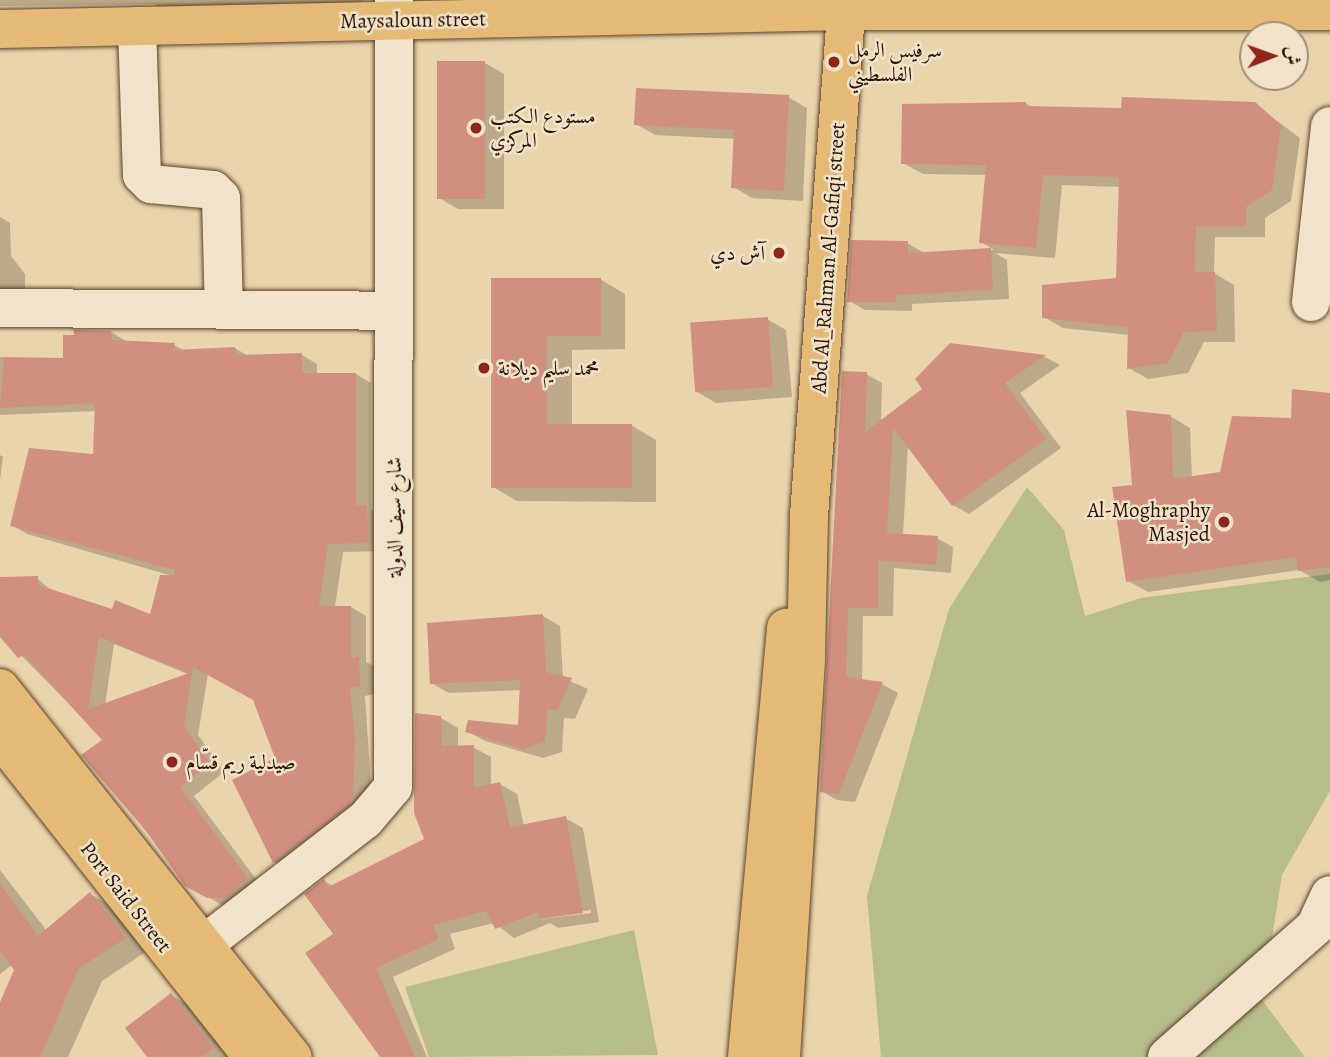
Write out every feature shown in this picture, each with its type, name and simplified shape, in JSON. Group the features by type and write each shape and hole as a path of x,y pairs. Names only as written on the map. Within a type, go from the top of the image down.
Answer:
{"main road":[{"name":"Maysaloun street","path":"0,29 137,26 395,10 847,5 1330,11"},
{"name":"Abd Al_Rahman Al-Gafiqi street","path":"808,516 847,5"},
{"path":"747,1057 778,681 791,593 808,516"},
{"path":"781,1057 806,658 808,516"},
{"path":"0,688 292,1057"},
{"name":"Port Said Street","path":"0,737 253,1057"}],"street":[{"name":"شارع سيف الدولة","path":"203,945 365,820 393,787 395,10"},
{"path":"137,26 142,175 151,184 213,190 221,198 223,309"},
{"path":"1311,302 1330,126"},
{"path":"0,308 394,311"},
{"path":"1167,1057 1314,927 1330,895"}],"green space":[{"path":"1027,487 1064,530 1085,616 1141,598 1330,574 1330,791 1282,875 1262,1000 1305,1057 881,1057 867,896 949,609"},
{"path":"634,930 658,1055 429,1057 405,987"}],"building":[{"path":"437,61 485,61 485,199 437,199"},
{"path":"636,88 789,95 784,191 731,188 734,130 634,125"},
{"path":"1122,97 1255,102 1281,125 1272,190 1246,207 1246,226 1196,227 1195,272 1215,272 1217,331 1184,332 1168,363 1127,369 1128,327 1042,318 1042,285 1116,278 1119,177 1043,175 1036,248 979,243 986,165 901,164 902,104 1026,102 1026,106 1121,108"},
{"path":"851,240 908,241 908,253 991,248 993,290 896,295 896,302 847,302"},
{"path":"491,278 601,278 601,336 547,336 547,424 632,424 632,488 491,488"},
{"path":"768,317 773,387 695,392 690,322"},
{"path":"74,330 111,331 112,340 175,343 174,350 235,347 236,355 302,353 302,373 356,373 356,505 367,505 368,543 328,544 319,606 351,606 351,658 359,656 360,686 350,688 355,740 353,796 349,805 273,863 232,780 275,758 253,700 193,667 184,726 210,763 180,787 248,878 225,898 207,898 185,886 146,831 81,755 102,740 24,655 18,658 0,637 0,577 38,576 38,585 112,609 115,600 150,614 160,575 174,575 175,570 10,526 29,448 93,454 95,403 0,408 4,357 63,358 63,335 74,335","holes":["99,637 189,673 88,709"]},
{"path":"950,343 1046,355 1005,383 1046,439 952,506 893,428 887,533 938,536 936,565 878,560 878,608 848,608 846,677 883,682 839,794 820,792 842,371 867,372 865,432 922,389 915,379"},
{"name":"Al-Moghraphy Masjed","path":"1292,389 1330,393 1330,567 1298,571 1296,557 1126,582 1112,487 1132,485 1126,410 1171,415 1173,479 1220,472 1232,416 1291,418"},
{"path":"543,614 546,672 572,678 557,710 547,709 545,742 524,749 465,732 468,720 518,725 520,680 430,684 427,623"},
{"path":"415,713 441,716 442,746 474,745 474,788 500,782 510,827 566,816 583,913 539,919 538,912 495,929 486,911 433,925 439,939 376,968 415,1057 380,1057 305,953 333,934 304,894 324,879 328,887 424,839 414,813"},
{"path":"0,884 38,936 90,892 126,938 79,968 40,1057 0,1057 0,1002 14,970 0,951"},
{"path":"171,993 213,1048 202,1057 147,1057 125,1028"}],"place":[{"name":"سرفيس الرمل الفلسطيني","path":"834,62"},
{"name":"مستودع الكتب المركزي","path":"476,128"},
{"name":"آش دي","path":"779,253"},
{"name":"محمد سليم ديلانة","path":"484,368"},
{"name":"Al-Moghraphy Masjed","path":"1224,522"},
{"name":"صيدلية ريم قسّام","path":"172,762"}]}
